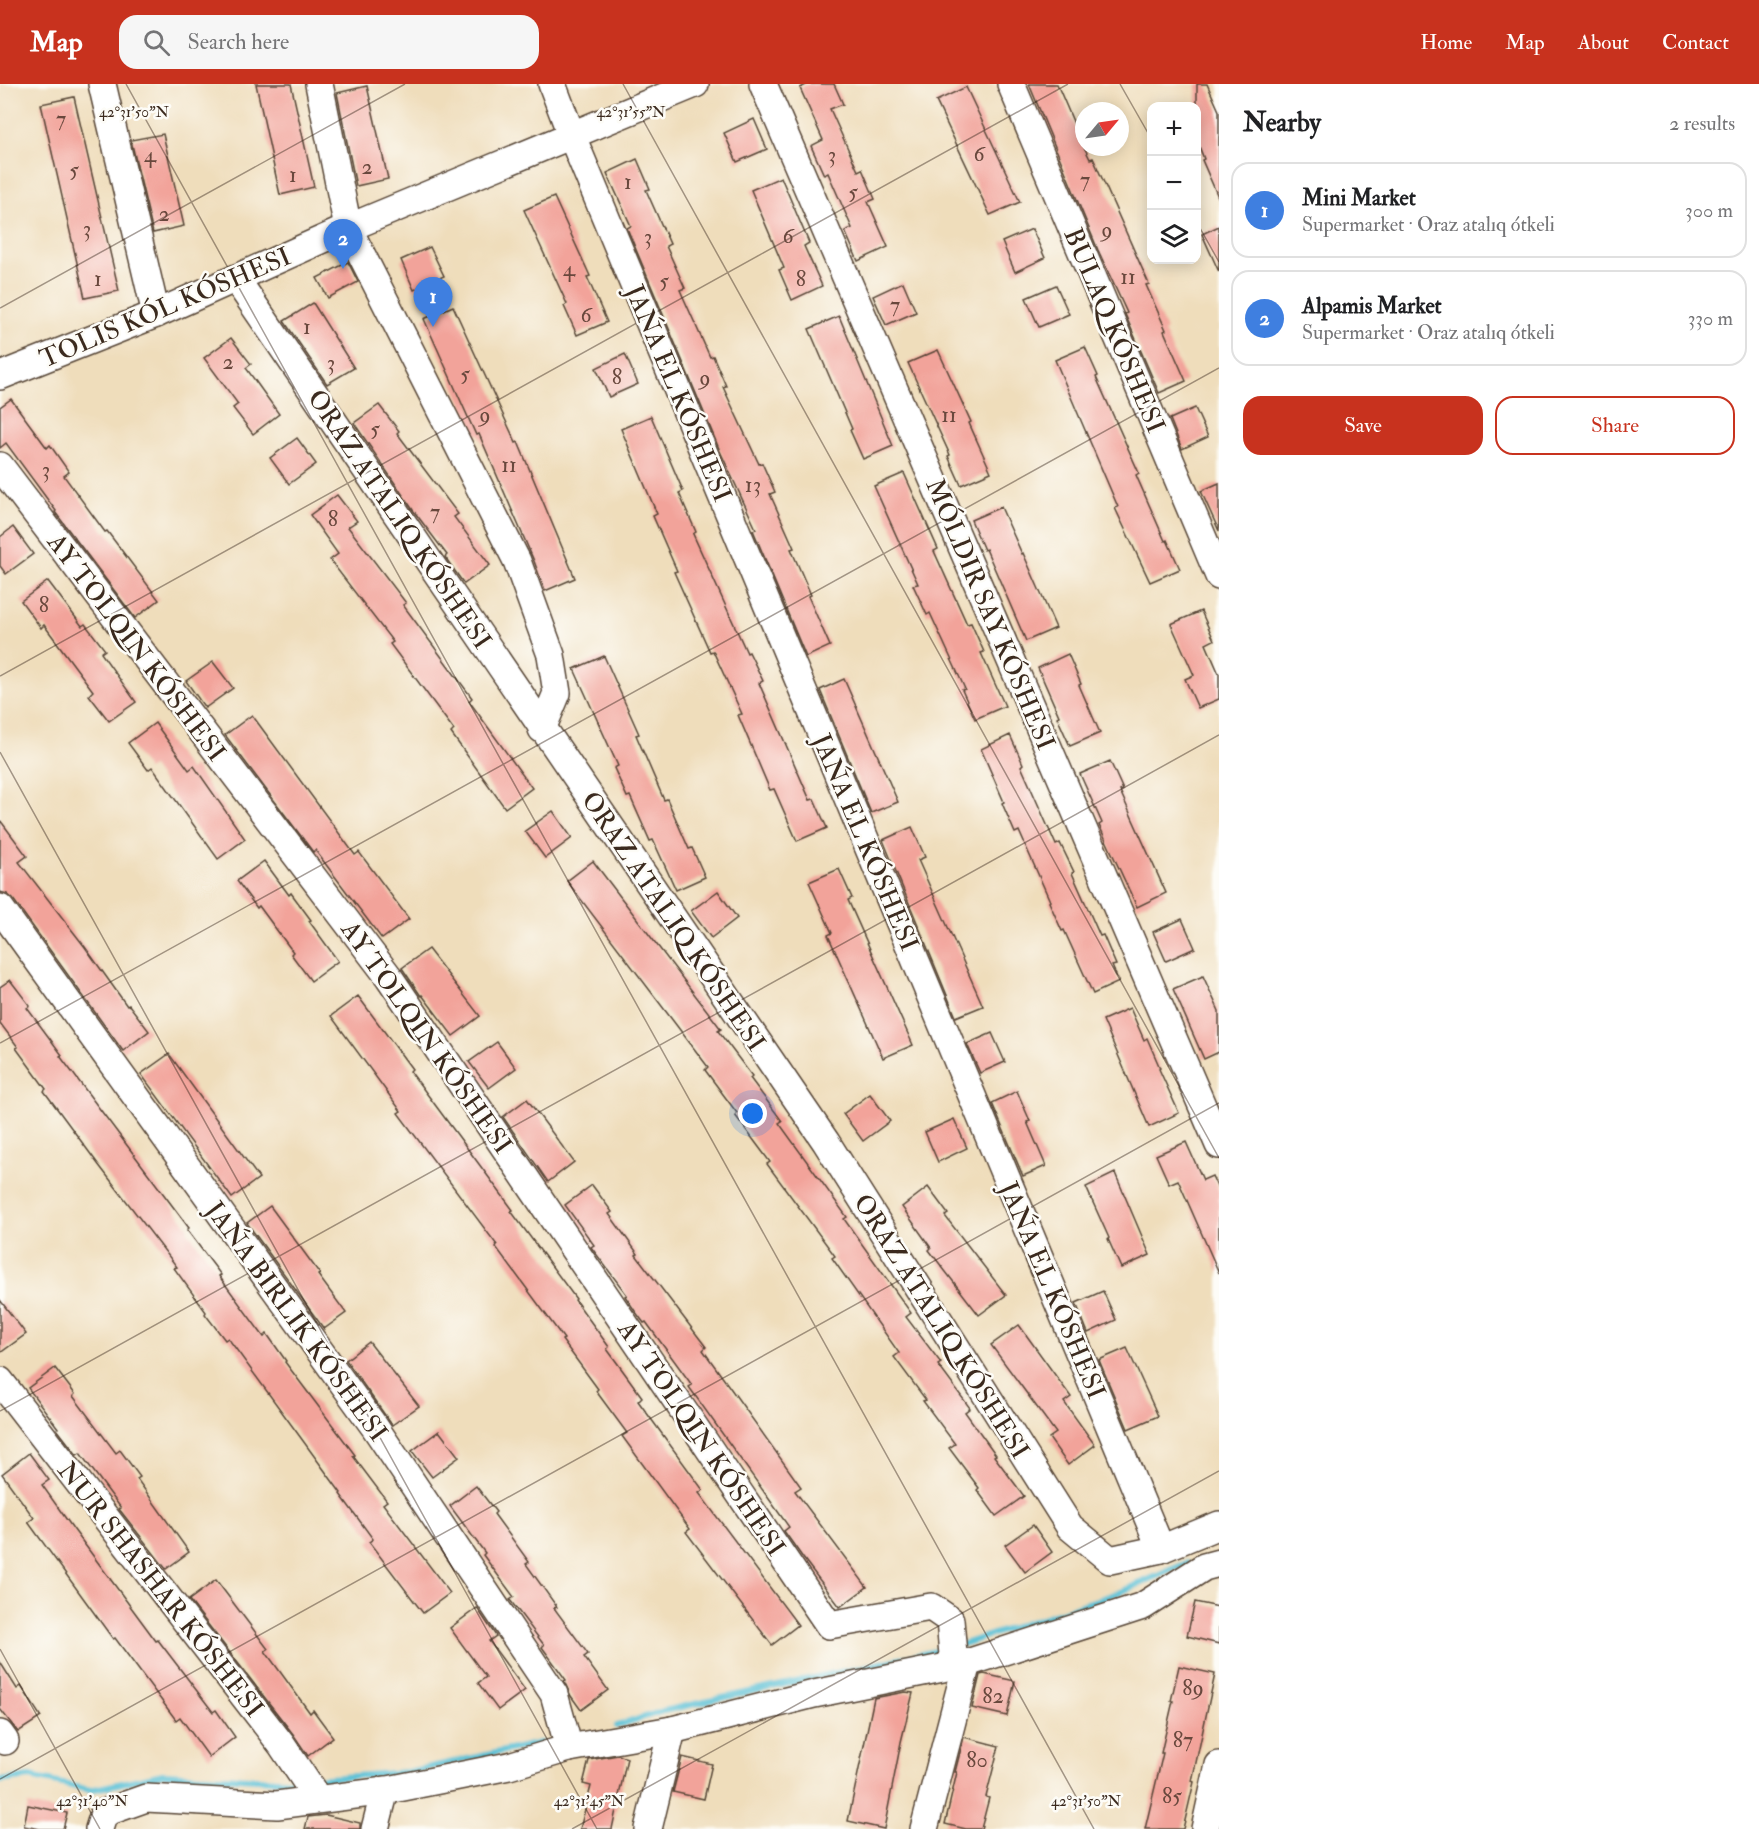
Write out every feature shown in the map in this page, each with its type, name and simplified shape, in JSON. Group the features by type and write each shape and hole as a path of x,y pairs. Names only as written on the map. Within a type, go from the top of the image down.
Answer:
{"street":[{"path":"102,84 156,314"},
{"path":"318,84 348,228 517,561 551,655 557,693 542,729"},
{"name":"JAŃA EL KÓSHESI","path":"552,84 1161,1549"},
{"path":"0,376 156,314 348,228 695,84"},
{"name":"MÓLDIR SAY KÓSHESI","path":"763,84 1219,1145"},
{"name":"BULAQ KÓSHESI","path":"1011,84 1219,576"},
{"path":"236,279 826,1142 1070,1527 1110,1560 1161,1549 1219,1525"},
{"path":"0,466 389,977 829,1626 931,1606 950,1620 960,1665 924,1829"},
{"name":"JAŃA BIRLIK KÓSHESI","path":"0,908 380,1436 554,1694 569,1748"},
{"name":"NUR SHASHAR KÓSHESI","path":"0,1381 281,1744 318,1799"},
{"path":"101,1821 146,1798 277,1805 385,1790 509,1766 569,1748 672,1730 814,1694 960,1665 1143,1606 1204,1567 1219,1563"},
{"path":"648,1829 672,1730"},
{"path":"1205,1829 1219,1765"},
{"path":"375,1829 385,1790"}],"building":[{"path":"256,84 291,84 314,187 280,195"},
{"path":"808,84 834,84 843,104 830,109 858,171 862,169 875,199 868,202 888,247 858,261 845,231 852,228 828,173 824,175 811,146 823,140 800,88"},
{"path":"1029,84 1057,84 1075,126 1075,156 1093,158 1149,284 1146,285 1186,381 1159,393 1125,314 1127,313 1098,250"},
{"path":"1197,84 1207,84 1219,111 1219,199 1202,160 1204,159 1201,151 1201,102 1197,102"},
{"path":"367,86 388,179 356,186 337,93"},
{"path":"966,87 1020,202 990,215 936,101"},
{"path":"74,97 119,291 85,298 41,104"},
{"path":"754,119 767,149 737,162 724,133"},
{"path":"163,134 184,226 153,233 131,140"},
{"path":"637,159 650,189 646,190 670,244 666,246 685,288 680,290 710,357 713,356 726,386 723,387 759,464 762,463 775,492 770,494 794,548 791,549 811,595 808,596 830,646 806,657 753,530 756,529 720,451 627,228 631,226 607,173"},
{"path":"781,177 809,243 804,246 822,286 792,300 779,270 784,268 751,190"},
{"path":"554,197 590,276 587,277 607,322 577,335 564,306 567,304 524,210"},
{"path":"1219,226 1219,272 1202,234"},
{"path":"1032,229 1045,258 1015,272 1002,242"},
{"path":"430,247 444,276 414,290 401,260"},
{"path":"348,262 358,282 328,298 317,278"},
{"path":"903,282 916,312 886,325 873,296"},
{"path":"1056,285 1069,314 1039,327 1026,298"},
{"path":"313,303 354,368 327,384 284,321"},
{"path":"453,306 516,443 518,442 575,578 545,591 479,434 476,435 424,319"},
{"path":"839,316 893,446 863,459 809,329"},
{"path":"231,338 251,364 246,368 279,414 253,434 233,408 238,404 204,358"},
{"path":"1085,347 1139,473 1136,475 1180,569 1150,582 1115,508 1118,507 1055,360"},
{"path":"938,350 991,472 961,485 948,456 950,455 908,363"},
{"path":"625,354 638,384 609,397 596,368"},
{"path":"11,399 47,448 50,445 69,472 64,476 159,600 135,618 6,443 0,448 0,407"},
{"path":"379,405 399,431 397,433 458,514 454,517 490,565 464,584 445,557 447,555 413,510 354,423"},
{"path":"1195,408 1208,437 1182,449 1170,419"},
{"path":"651,416 683,491 679,493 696,532 693,534 747,653 749,652 763,681 759,683 810,800 814,799 827,828 797,841 774,789 770,790 738,715 742,714 713,651 710,652 674,572 677,571 653,516 657,514 621,429"},
{"path":"297,438 316,464 289,484 270,458"},
{"path":"904,473 938,549 934,551 967,624 971,623 984,652 981,653 1005,706 975,719 962,690 965,689 930,613 927,615 913,585 918,584 874,486"},
{"path":"1219,483 1219,531 1201,491"},
{"path":"337,495 357,521 348,527 406,603 403,605 472,698 469,701 532,788 505,808 451,733 454,730 390,644 393,642 330,560 338,554 310,515"},
{"path":"1001,507 1056,628 1026,641 971,520"},
{"path":"13,527 33,554 6,574 0,566 0,537"},
{"path":"48,581 82,626 85,624 105,650 101,653 136,702 109,721 89,695 93,691 44,625 41,628 21,601"},
{"path":"1201,611 1214,640 1206,644 1219,674 1219,699 1198,708 1185,679 1194,675 1171,624"},
{"path":"1068,654 1100,733 1070,746 1038,668"},
{"path":"604,656 639,734 636,735 664,800 667,799 689,849 692,848 705,877 676,890 653,840 650,841 630,796 627,797 614,768 618,766 574,669"},
{"path":"213,662 233,688 205,708 186,681"},
{"path":"844,679 898,802 871,813 820,690"},
{"path":"252,715 355,855 359,852 409,919 382,939 225,735"},
{"path":"155,723 189,770 194,766 245,839 218,859 152,767 148,770 128,743"},
{"path":"1010,735 1023,764 1021,766 1056,845 1060,843 1100,936 1103,935 1116,965 1112,966 1119,982 1093,994 1064,930 1062,931 1019,831 1015,833 981,749"},
{"path":"1110,761 1123,790 1120,791 1166,893 1137,907 1099,825 1102,823 1080,774"},
{"path":"553,811 572,838 545,858 525,831"},
{"path":"0,820 27,856 19,862 85,947 127,1006 129,1005 149,1031 123,1051 13,899 0,892"},
{"path":"912,827 925,857 918,860 983,1006 956,1017 883,840"},
{"path":"264,861 311,920 309,921 338,961 311,981 259,906 257,908 237,881"},
{"path":"593,861 721,1029 718,1031 782,1121 779,1123 847,1217 844,1219 911,1313 906,1317 941,1363 938,1365 970,1408 965,1412 1024,1496 996,1516 977,1490 979,1488 949,1448 955,1444 894,1357 899,1353 832,1258 835,1256 767,1164 770,1162 705,1070 708,1067 567,881"},
{"path":"839,869 852,898 848,900 913,1045 883,1058 828,935 832,933 809,882"},
{"path":"718,891 737,918 711,938 691,911"},
{"path":"1182,919 1195,948 1166,961 1153,932"},
{"path":"428,949 480,1016 453,1036 402,968"},
{"path":"1203,976 1219,1011 1219,1052 1204,1059 1173,989"},
{"path":"10,980 30,1006 27,1008 62,1055 60,1056 189,1228 187,1230 264,1337 267,1334 285,1362 355,1455 353,1456 387,1501 383,1504 450,1593 423,1613 369,1542 373,1539 228,1338 225,1340 205,1314 206,1312 174,1268 177,1267 44,1091 46,1089 0,1023 0,987"},
{"path":"358,996 609,1347 607,1349 642,1397 638,1401 703,1490 699,1493 798,1625 772,1645 686,1532 690,1529 622,1436 627,1433 596,1391 598,1389 562,1340 564,1339 398,1113 401,1111 331,1016"},
{"path":"1130,1008 1144,1040 1147,1038 1179,1113 1149,1127 1103,1020"},
{"path":"992,1033 1005,1062 980,1073 967,1044"},
{"path":"497,1042 516,1068 489,1088 469,1062"},
{"path":"169,1054 259,1178 232,1198 141,1074"},
{"path":"1017,1091 1030,1121 1027,1122 1046,1166 1023,1176 992,1103"},
{"path":"870,1094 890,1121 863,1141 843,1114"},
{"path":"527,1099 574,1162 548,1182 503,1117"},
{"path":"954,1119 967,1148 938,1162 925,1132"},
{"path":"1186,1142 1203,1180 1212,1176 1219,1191 1219,1273 1178,1180 1169,1184 1156,1155"},
{"path":"1115,1173 1150,1255 1121,1268 1086,1187"},
{"path":"592,1185 612,1212 609,1214 638,1254 636,1255 706,1347 703,1350 801,1487 795,1491 867,1587 840,1607 784,1531 789,1527 689,1387 692,1385 646,1322 644,1323 635,1311 625,1296 627,1295 591,1247 594,1245 565,1205"},
{"path":"928,1187 948,1214 945,1216 1006,1295 979,1315 929,1250 931,1248 902,1207"},
{"path":"270,1206 346,1313 324,1329 247,1223"},
{"path":"1103,1291 1116,1320 1088,1333 1076,1303"},
{"path":"0,1300 26,1334 0,1353"},
{"path":"1019,1325 1071,1397 1064,1402 1095,1445 1068,1465 1049,1438 1056,1433 991,1345"},
{"path":"369,1342 419,1406 392,1425 346,1360"},
{"path":"1127,1348 1158,1416 1128,1429 1099,1360"},
{"path":"55,1368 116,1453 120,1450 140,1477 137,1479 189,1552 166,1569 119,1509 121,1508 80,1453 77,1455 28,1388"},
{"path":"439,1431 459,1457 432,1477 412,1451"},
{"path":"29,1453 49,1480 42,1485 74,1530 156,1641 158,1640 213,1712 216,1710 235,1737 209,1757 180,1717 176,1720 115,1638 113,1639 28,1522 34,1518 2,1474"},
{"path":"476,1486 529,1562 526,1564 557,1607 554,1608 588,1654 584,1657 608,1690 581,1710 571,1696 564,1681 566,1680 542,1647 544,1645 510,1600 514,1597 450,1506"},
{"path":"1033,1525 1052,1552 1025,1572 1005,1545"},
{"path":"216,1580 268,1649 265,1651 310,1713 313,1710 333,1737 308,1756 189,1600"},
{"path":"1195,1602 1219,1607 1219,1644 1187,1636"},
{"path":"477,1608 496,1636 489,1641 525,1690 498,1710 478,1683 486,1677 450,1628"},
{"path":"0,1662 17,1689 21,1686 41,1717 18,1732 0,1709"},
{"path":"1179,1666 1215,1674 1192,1781 1194,1782 1183,1829 1145,1829 1163,1753 1161,1753"},
{"path":"980,1675 1015,1681 1007,1716 972,1708"},
{"path":"905,1692 913,1693 884,1829 848,1821 874,1698"},
{"path":"964,1737 999,1746 986,1797 989,1798 981,1829 966,1829 945,1824"},
{"path":"618,1755 627,1758 612,1829 580,1829 591,1786 583,1784 589,1760"},
{"path":"682,1757 712,1764 704,1799 673,1792"},
{"path":"28,1805 67,1813 63,1829 24,1826"},
{"path":"326,1815 360,1823 360,1829 305,1829 308,1817"}],"waterway":[{"path":"960,1645 1118,1593 1187,1563"},
{"path":"617,1726 663,1711 945,1649"},
{"path":"315,1779 408,1772 541,1743"},
{"path":"0,1781 30,1777 90,1790 163,1774 295,1781"}],"place":[{"name":"Alpamis Market","path":"343,269"},
{"name":"Mini Market","path":"433,327"}]}
